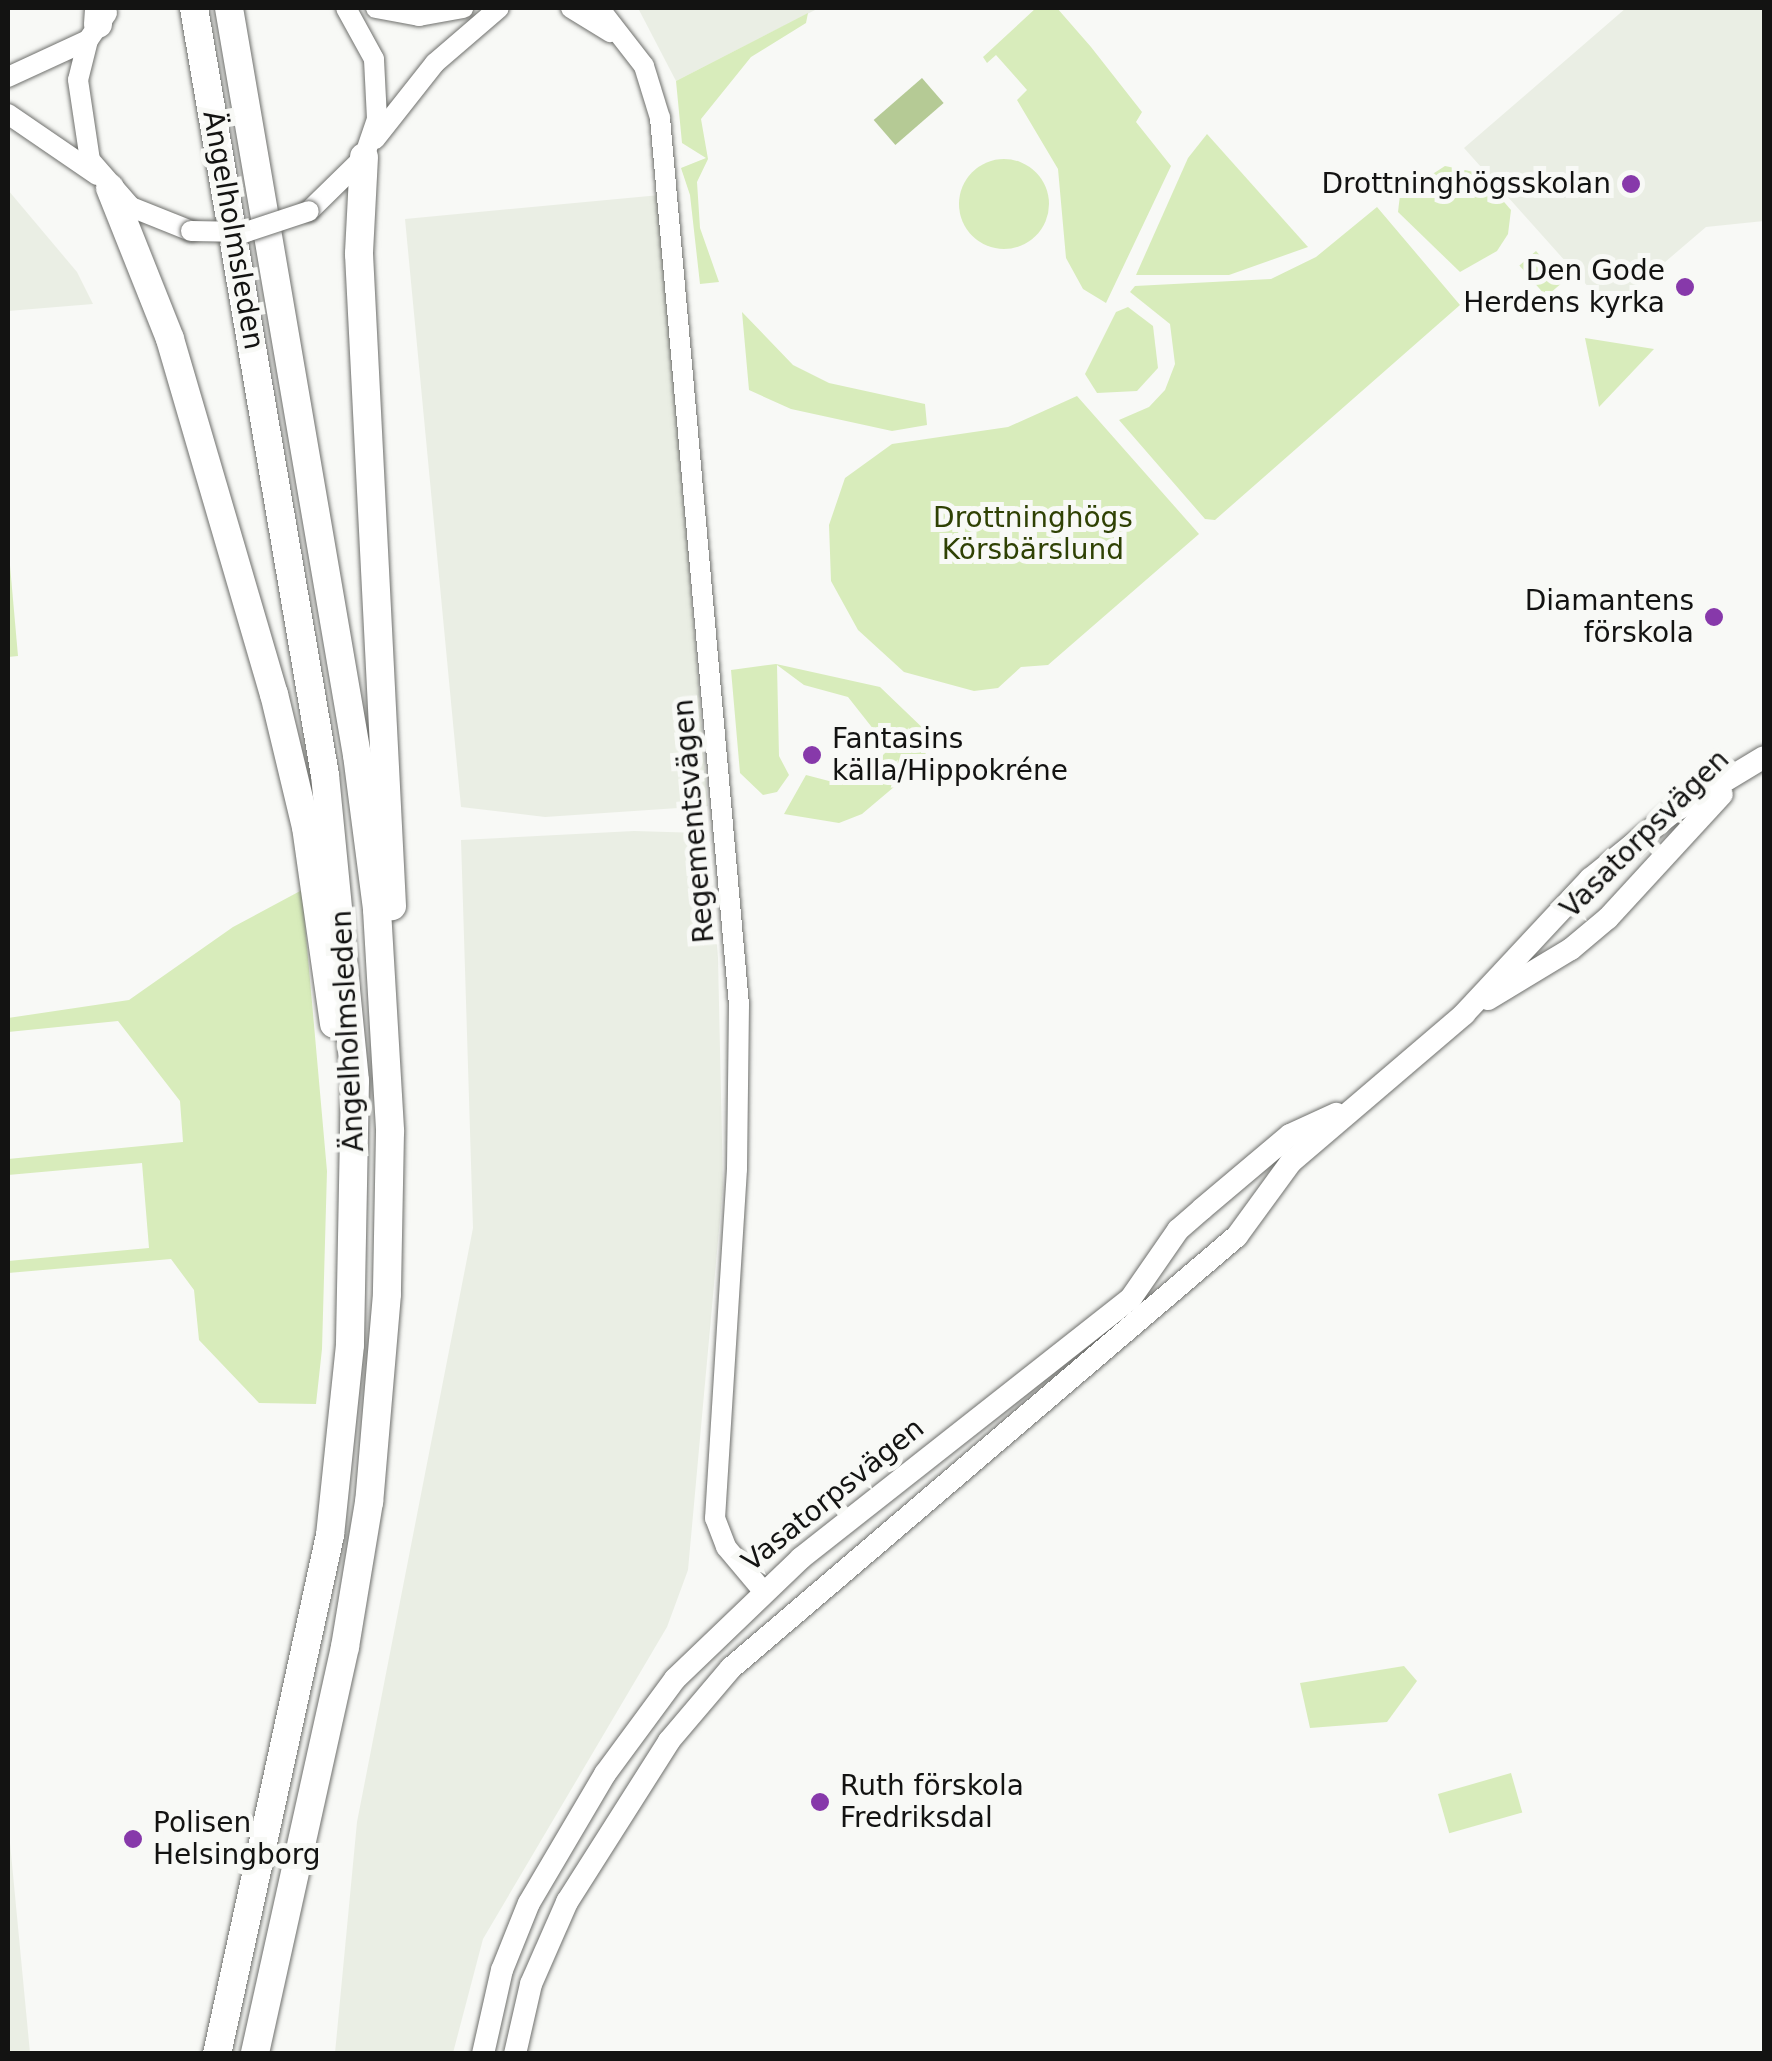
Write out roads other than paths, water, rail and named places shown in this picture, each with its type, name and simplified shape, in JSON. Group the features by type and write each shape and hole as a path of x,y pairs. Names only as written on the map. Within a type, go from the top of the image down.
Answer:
{"highway":[{"name":"Ängelholmsleden","path":"194,8 325,775 346,946 356,1224 330,1534 216,2054"},
{"name":"Ängelholmsleden","path":"230,8 357,755 377,910 390,1132 387,1294 368,1502 341,1666 254,2054"},
{"path":"367,151 359,254 396,996 390,1132"},
{"path":"105,183 170,338 274,694 322,923 342,1167 330,1534"}],"main road":[{"name":"Vasatorpsvägen","path":"1464,1014 1590,934 1704,810 1764,757"},
{"name":"Vasatorpsvägen","path":"515,2054 535,1972 567,1902 650,1768 703,1699 812,1596 1237,1236 1291,1162 1464,1014 1590,879 1673,812 1764,757"},
{"name":"Vasatorpsvägen","path":"483,2054 509,1949 576,1820 652,1706 763,1590 983,1410 1064,1356 1130,1298 1178,1230 1202,1209 1290,1135 1362,1102"}],"street":[{"path":"346,8 376,73 367,151"},
{"path":"376,8 418,16 463,8"},
{"path":"8,114 154,221 191,231 246,232 308,211 367,151 435,63 499,8"},
{"name":"Regementsvägen","path":"571,8 624,42"},
{"name":"Regementsvägen","path":"599,8 644,66 660,118 739,1005 739,1135 715,1518 726,1547 763,1590"},
{"path":"99,20 80,114 90,160 105,183"},
{"path":"8,76 99,20"}],"place":[{"name":"Drottninghögsskolan","path":"1631,184"},
{"name":"Den Gode Herdens kyrka","path":"1685,287"},
{"name":"Diamantens förskola","path":"1714,617"},
{"name":"Fantasins källa/Hippokréne","path":"812,755"},
{"name":"Ruth förskola Fredriksdal","path":"820,1802"},
{"name":"Polisen Helsingborg","path":"133,1839"}],"park label":[{"name":"Drottninghögs Körsbärslund","path":"1033,534"}]}
